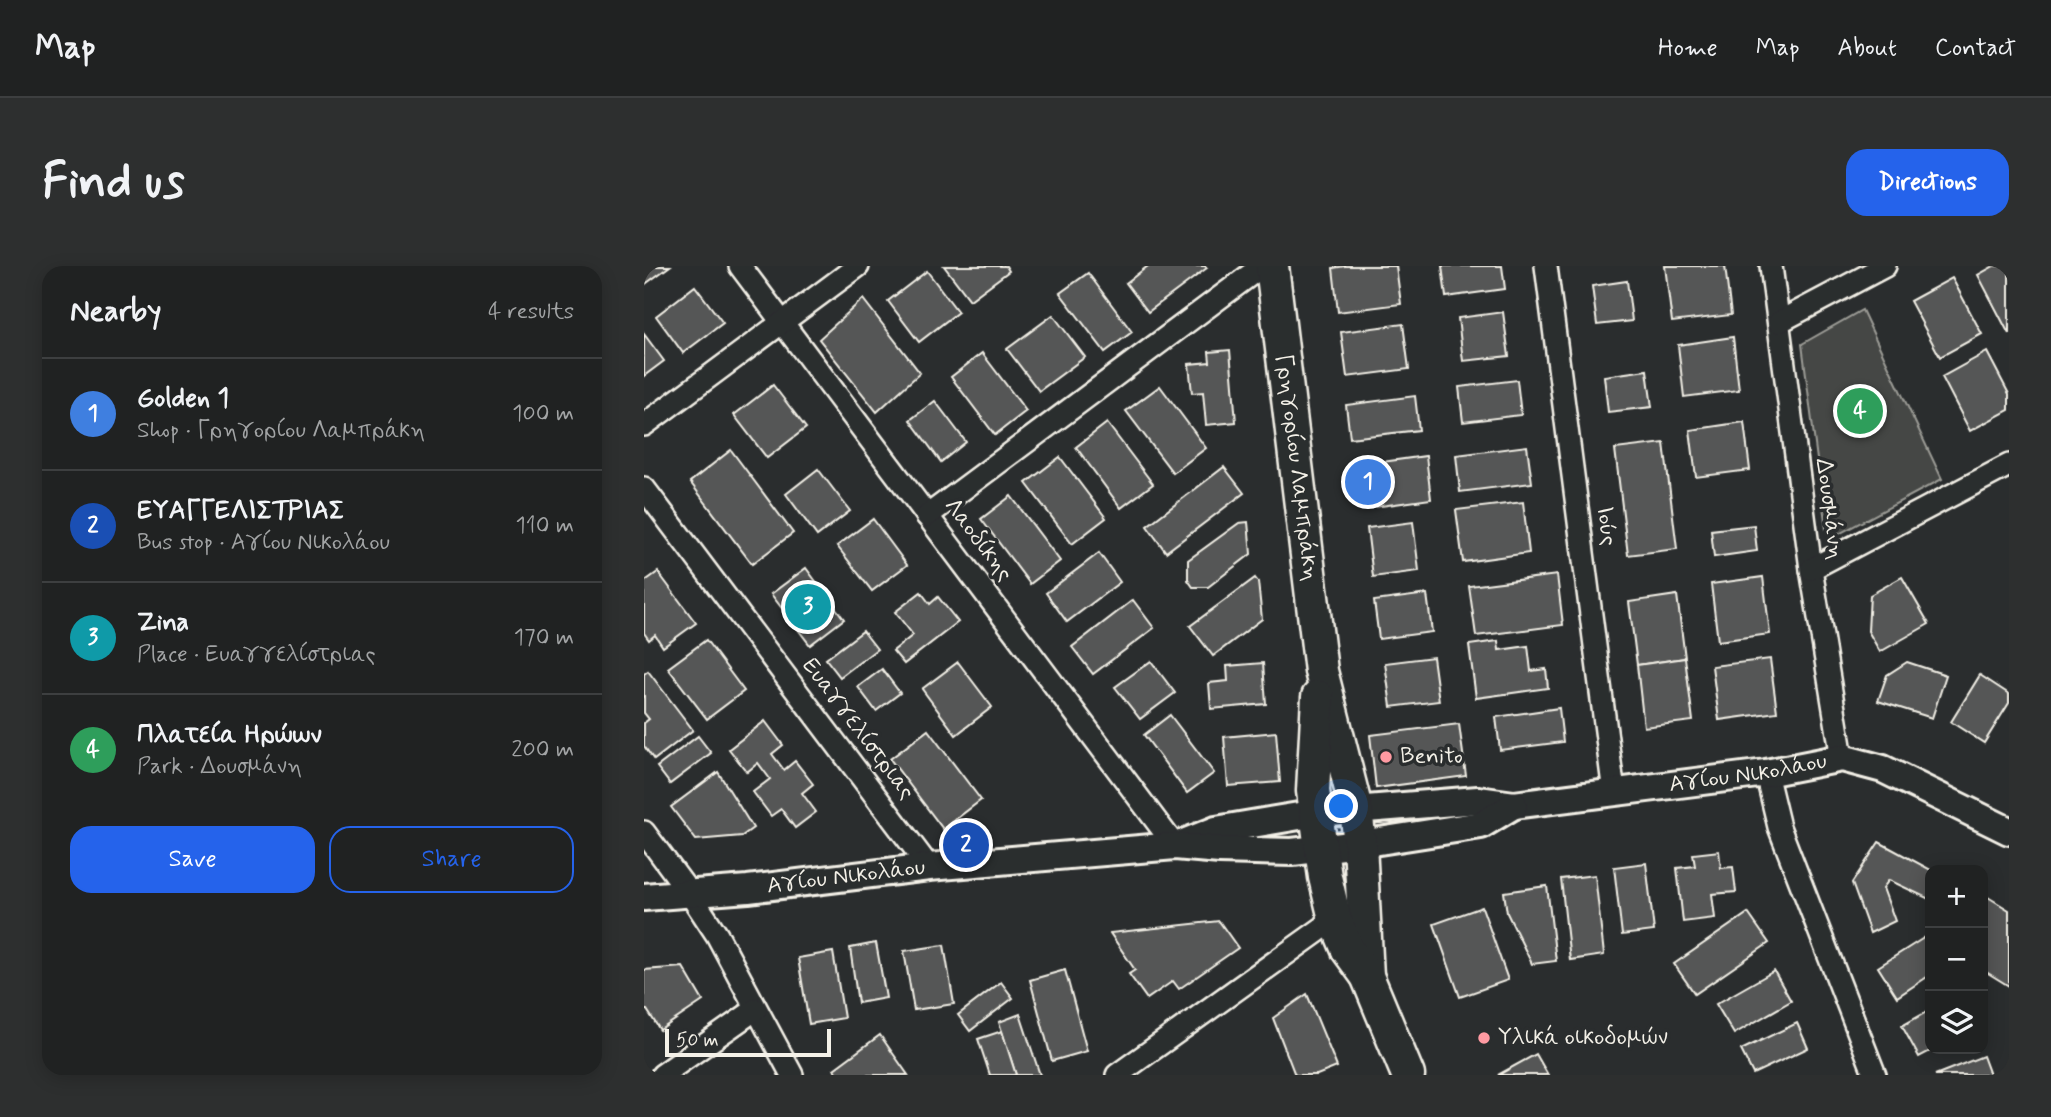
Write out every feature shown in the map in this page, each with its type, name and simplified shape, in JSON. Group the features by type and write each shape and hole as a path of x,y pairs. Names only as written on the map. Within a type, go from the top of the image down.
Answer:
{"main road":[{"name":"Γρηγορίου Λαμπράκη","path":"1272,266 1321,671 1356,810 1367,976"},
{"name":"Γρηγορίου Λαμπράκη","path":"1321,671 1314,791 1325,877 1335,919 1348,950 1367,976 1408,1075"}],"street":[{"name":"Λαοδίκης","path":"740,266 1174,846"},
{"path":"644,425 858,266"},
{"path":"927,516 1262,266"},
{"name":"Ιούς","path":"1546,266 1614,793"},
{"name":"Δουσμάνη","path":"1771,266 1811,569 1842,758"},
{"path":"1779,323 1885,266"},
{"path":"1811,569 2009,464"},
{"name":"Ευαγγελίστριας","path":"644,488 929,867"},
{"name":"Αγίου Νικολάου","path":"1174,846 1216,830 1317,813 1478,800 1514,805 1766,773 1842,758 1883,769 2009,831"},
{"path":"1766,773 1779,827 1875,1075"},
{"name":"Αγίου Νικολάου","path":"644,897 929,867 1174,846 1275,852 1360,844 1480,825 1514,805"},
{"path":"644,832 717,935 792,1075"},
{"path":"1117,1075 1335,919"},
{"path":"662,1075 756,1009"}],"shaded area":[{"path":"1862,310 1942,479 1839,534 1826,529 1802,344"}],"building":[{"path":"644,266 670,266 644,285"},
{"path":"944,266 1006,266 1009,271 970,300"},
{"path":"1148,266 1207,268 1148,312 1126,283"},
{"path":"1396,266 1401,304 1338,312 1333,268"},
{"path":"1442,266 1502,266 1505,289 1446,297"},
{"path":"1665,266 1725,266 1731,315 1672,322"},
{"path":"1994,266 2009,266 2009,334 1978,275"},
{"path":"927,271 958,312 919,342 888,301"},
{"path":"1088,273 1132,332 1105,352 1060,293"},
{"path":"1952,278 1982,334 1940,357 1910,301"},
{"path":"1627,281 1632,321 1597,325 1592,286"},
{"path":"695,286 723,323 683,353 656,316"},
{"path":"863,299 920,373 877,412 819,339"},
{"path":"1503,312 1509,356 1463,361 1458,318"},
{"path":"1053,315 1085,357 1039,391 1007,349"},
{"path":"1403,324 1409,369 1347,377 1341,332"},
{"path":"644,334 664,361 644,376"},
{"path":"1733,337 1739,390 1684,397 1678,345"},
{"path":"1230,350 1236,422 1206,425 1203,392 1192,393 1189,364 1210,362 1209,352"},
{"path":"1987,352 2009,394 2009,410 1970,431 1942,377"},
{"path":"982,353 1026,411 995,435 951,377"},
{"path":"1647,370 1652,407 1608,412 1604,376"},
{"path":"1517,380 1521,415 1463,422 1459,387"},
{"path":"773,385 806,428 767,458 734,415"},
{"path":"1160,386 1206,448 1173,473 1126,411"},
{"path":"1415,396 1419,430 1350,438 1346,405"},
{"path":"935,401 966,442 941,462 910,420"},
{"path":"1744,422 1750,470 1696,477 1690,430"},
{"path":"1107,423 1153,484 1121,508 1076,447"},
{"path":"1664,443 1677,549 1628,555 1615,449"},
{"path":"1527,446 1532,483 1460,492 1456,455"},
{"path":"731,450 793,533 752,564 690,482"},
{"path":"1426,456 1431,499 1366,508 1360,465"},
{"path":"1060,457 1106,518 1072,544 1026,483"},
{"path":"1224,467 1244,493 1166,552 1147,526"},
{"path":"818,469 850,511 817,536 786,494"},
{"path":"1011,496 1060,561 1030,584 981,519"},
{"path":"1523,502 1529,553 1463,562 1456,510"},
{"path":"873,519 907,565 872,591 837,546"},
{"path":"1248,522 1251,554 1208,587 1193,587 1188,580 1188,560 1239,523"},
{"path":"1413,522 1419,571 1373,577 1367,528"},
{"path":"1754,525 1757,551 1714,557 1711,530"},
{"path":"1099,553 1120,582 1067,622 1046,593"},
{"path":"806,568 844,619 810,645 771,594"},
{"path":"658,572 696,623 663,647 655,635 649,640 644,633 644,582"},
{"path":"1557,575 1563,625 1476,636 1469,586"},
{"path":"1763,577 1770,634 1718,641 1711,584"},
{"path":"1902,577 1929,624 1880,652 1868,631 1870,595"},
{"path":"1255,578 1258,582 1262,619 1213,656 1190,626"},
{"path":"921,592 930,604 938,597 958,622 904,664 893,651 913,635 895,612"},
{"path":"1427,594 1432,632 1379,639 1374,601"},
{"path":"1677,595 1685,658 1637,665 1629,602"},
{"path":"1133,600 1154,628 1093,674 1072,647"},
{"path":"863,631 877,649 840,677 826,659"},
{"path":"706,640 744,691 707,719 668,668"},
{"path":"1498,641 1499,650 1528,646 1531,671 1546,669 1548,688 1476,698 1469,645"},
{"path":"1433,657 1439,701 1391,707 1385,663"},
{"path":"1685,658 1693,721 1644,727 1637,665"},
{"path":"1770,659 1777,712 1719,720 1712,666"},
{"path":"1151,661 1175,693 1140,719 1115,687"},
{"path":"958,662 992,707 956,735 922,689"},
{"path":"1907,662 1946,675 1932,718 1878,701 1887,675"},
{"path":"1263,663 1266,704 1211,709 1209,683 1228,681 1227,666"},
{"path":"882,669 900,693 876,711 858,687"},
{"path":"648,671 693,730 654,760 644,746 644,723 649,719 644,713 644,674"},
{"path":"1980,675 2009,694 2009,703 1984,743 1951,722"},
{"path":"1559,708 1563,742 1500,750 1496,717"},
{"path":"1170,715 1214,773 1187,793 1144,735"},
{"path":"765,721 783,745 772,754 784,770 795,761 813,784 802,793 816,812 795,828 781,809 771,816 753,792 770,779 758,763 747,772 729,749"},
{"path":"1459,724 1466,776 1376,788 1370,735"},
{"path":"928,730 981,800 943,829 890,759"},
{"path":"1276,732 1280,782 1228,786 1224,737"},
{"path":"698,736 711,753 670,784 657,767"},
{"path":"718,772 753,828 742,836 696,840 671,807"},
{"path":"1879,842 1925,867 1925,897 1889,880 1883,888 1895,921 1870,933 1852,883"},
{"path":"1719,851 1721,868 1733,867 1736,892 1712,894 1715,918 1683,922 1677,868 1695,866 1693,854"},
{"path":"1646,863 1654,931 1622,935 1614,867"},
{"path":"1595,875 1604,955 1570,960 1561,879"},
{"path":"1547,886 1556,961 1532,964 1507,913 1504,892"},
{"path":"1988,897 2009,910 2009,986 1988,973"},
{"path":"1482,907 1508,980 1460,997 1434,924"},
{"path":"1748,913 1769,943 1695,994 1674,964"},
{"path":"1219,921 1238,948 1179,989 1173,981 1147,999 1129,974 1135,970 1110,933"},
{"path":"1925,937 1925,978 1897,997 1878,967"},
{"path":"876,943 886,998 858,1003 850,948"},
{"path":"944,945 954,1004 914,1010 904,951"},
{"path":"833,952 844,1018 809,1024 798,958"},
{"path":"683,967 703,1001 660,1030 647,1010 644,1010 644,970"},
{"path":"1065,970 1087,1051 1052,1061 1030,980"},
{"path":"1774,971 1791,1001 1734,1034 1716,1004"},
{"path":"1001,982 1013,998 970,1031 958,1015"},
{"path":"1307,994 1337,1067 1317,1075 1295,1075 1273,1018"},
{"path":"1925,1013 1925,1054 1919,1057 1902,1026"},
{"path":"1020,1014 1040,1075 1016,1075 999,1022"},
{"path":"1797,1023 1808,1048 1753,1074 1741,1050"},
{"path":"1002,1031 1016,1075 990,1075 978,1039"},
{"path":"880,1035 908,1075 838,1075 834,1069"},
{"path":"1536,1054 1548,1075 1498,1075"},
{"path":"1983,1056 1990,1075 1935,1075"}],"place":[{"name":"Πλατεία Ηρώων","path":"1860,411"},
{"name":"Golden 1","path":"1368,482"},
{"name":"Zina","path":"808,607"},
{"name":"Benito","path":"1386,757"},
{"name":"ΕΥΑΓΓΕΛΙΣΤΡΙΑΣ","path":"966,845"},
{"name":"Υλικά οικοδομών","path":"1484,1038"}]}
